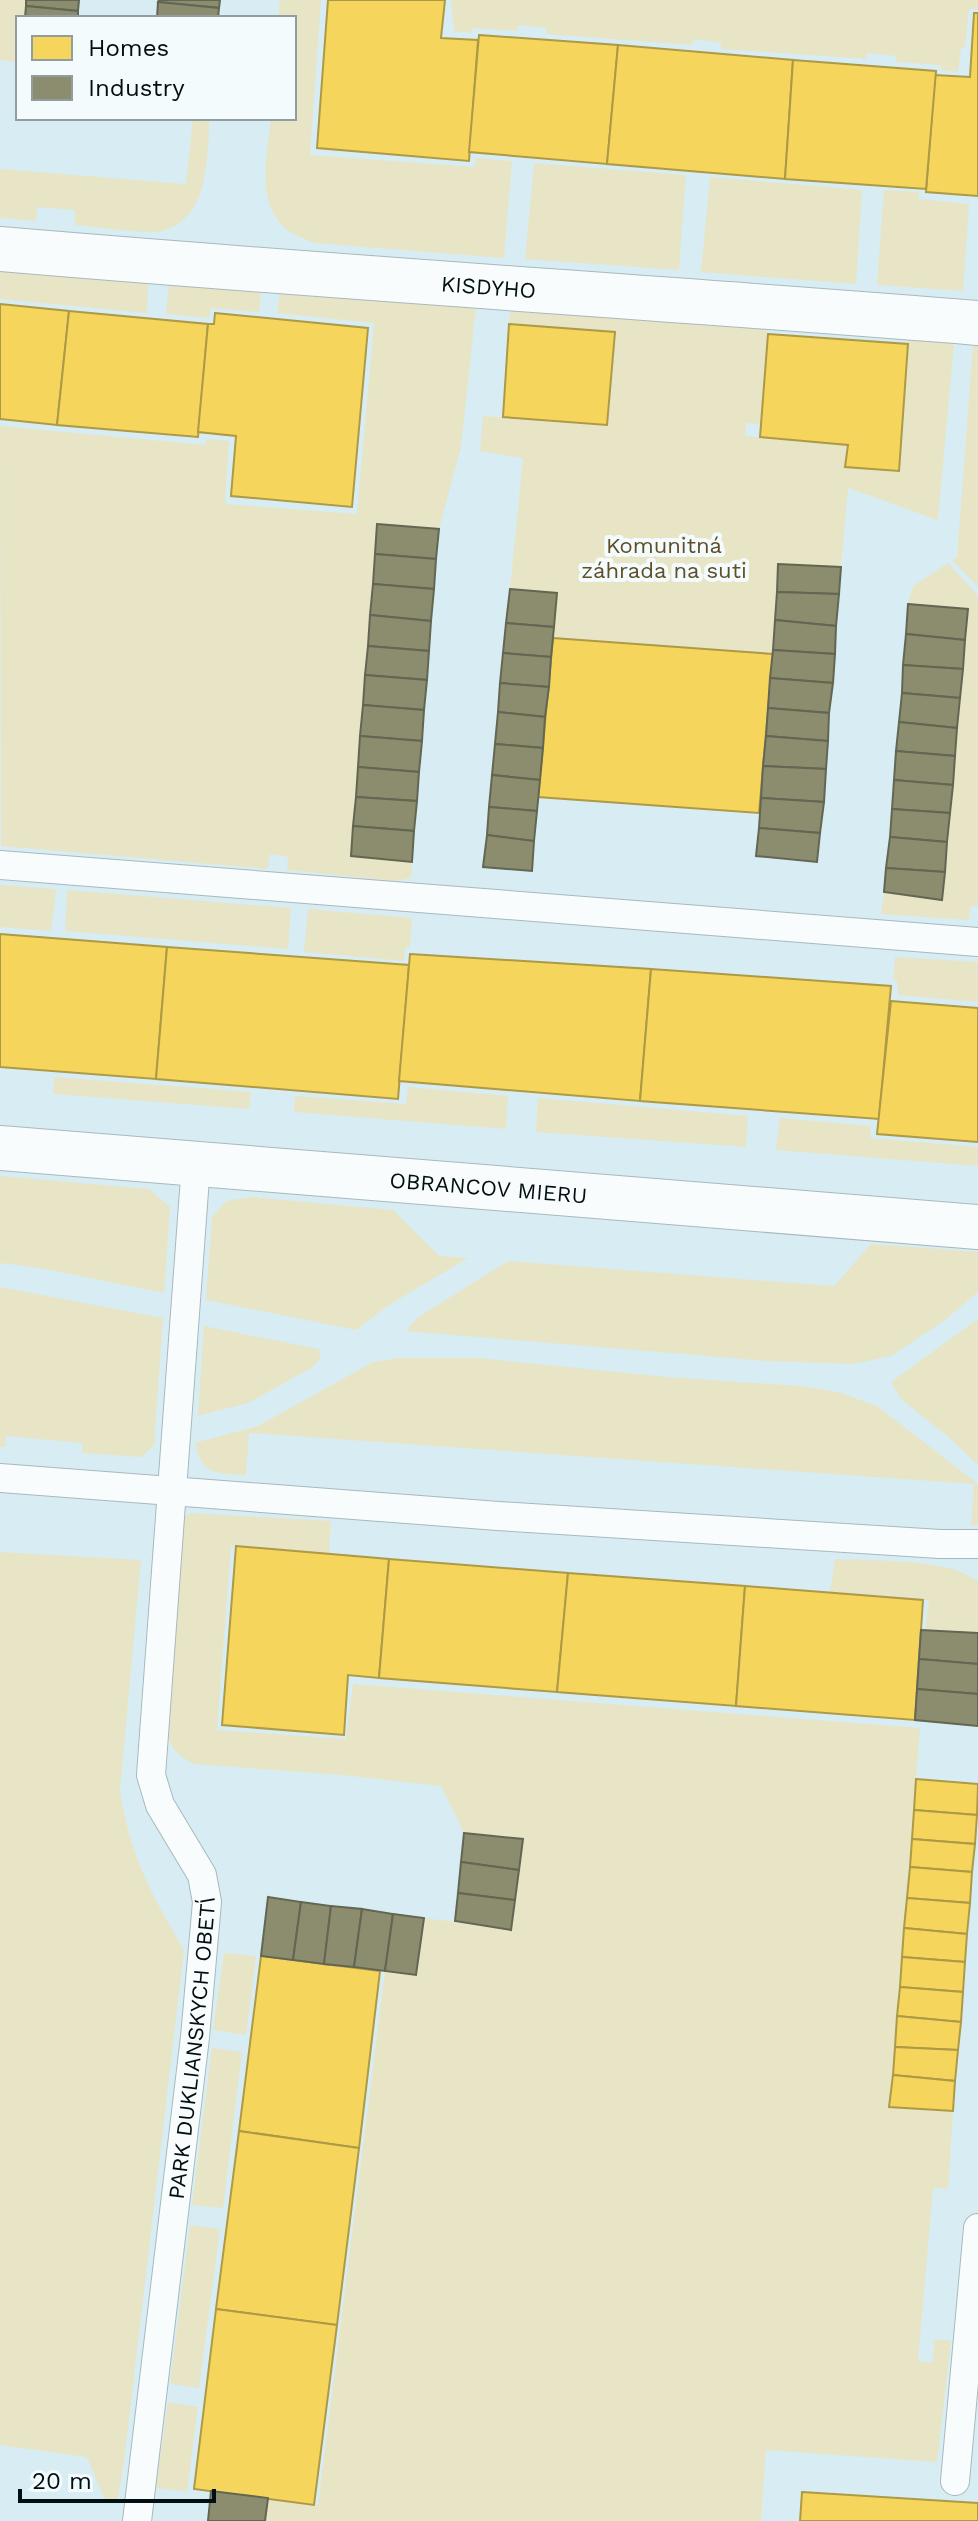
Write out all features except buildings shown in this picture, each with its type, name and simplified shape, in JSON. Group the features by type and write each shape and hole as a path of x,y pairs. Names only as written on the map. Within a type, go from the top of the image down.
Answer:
{"street":[{"name":"KISDYHO","path":"0,249 231,269 978,323"},
{"name":"OBRANCOV MIERU","path":"0,1148 978,1227"}],"lane":[{"path":"0,865 978,942"},
{"name":"PARK DUKLIANSKYCH OBETÍ","path":"137,2521 192,2067 207,1902 202,1875 160,1805 151,1775 196,1164"},
{"path":"0,1478 670,1528 978,1544"},
{"path":"955,2481 978,2228"}],"green space":[{"path":"0,0 26,0 25,16 16,16 16,62 0,60"},
{"path":"280,0 321,0 310,155 475,167 476,158 512,161 504,258 314,243 281,224 268,201 266,159 271,120 296,120 296,16 278,16"},
{"path":"451,0 978,0 978,9 969,9 965,47 961,48 958,72 941,70 941,65 896,62 896,56 867,53 866,59 721,49 721,43 693,39 692,45 546,34 546,28 519,25 517,31 473,28 472,33 454,31"},
{"path":"193,120 210,120 203,184 190,213 178,224 155,232 75,225 75,210 37,207 36,221 0,218 0,169 186,184"},
{"path":"534,163 686,175 679,270 525,259"},
{"path":"710,177 862,190 856,284 701,272"},
{"path":"884,190 919,192 919,199 969,204 963,291 877,285"},
{"path":"0,270 148,282 147,313 0,299"},
{"path":"169,283 261,291 259,312 211,308 209,318 166,314"},
{"path":"280,292 476,307 461,447 439,529 377,525 351,855 412,862 411,878 396,881 287,870 288,857 270,854 268,869 1,846 0,426 205,445 207,439 229,441 225,504 357,514 374,323 277,313"},
{"name":"Komunitná záhrada na suti","path":"510,309 768,329 762,424 746,423 745,436 848,445 845,467 899,470 908,340 954,343 938,520 848,488 841,567 778,564 773,654 553,638 557,593 510,589 523,458 480,451 483,416 607,425 614,332 509,324"},
{"path":"973,345 978,345 978,587 952,560 957,557"},
{"path":"948,563 978,596 978,906 970,906 969,920 881,914 884,892 942,899 968,609 908,604 913,586"},
{"path":"0,885 56,889 51,931 0,927"},
{"path":"67,890 291,908 288,949 65,931"},
{"path":"308,909 412,918 410,947 405,947 404,961 304,952"},
{"path":"895,957 978,962 978,1002 898,995 897,981 893,979"},
{"path":"54,1077 251,1092 249,1109 53,1094"},
{"path":"408,1087 508,1096 506,1129 294,1112 295,1096 406,1104"},
{"path":"538,1098 748,1116 746,1147 536,1132"},
{"path":"780,1118 871,1126 870,1138 978,1147 978,1166 776,1150"},
{"path":"0,1176 149,1189 170,1207 164,1293 0,1263"},
{"path":"250,1197 393,1210 439,1256 468,1258 389,1305 356,1330 206,1300 212,1217 226,1201"},
{"path":"871,1244 978,1252 978,1292 945,1320 891,1356 853,1364 766,1361 406,1331 417,1318 508,1261 834,1286"},
{"path":"0,1287 163,1318 154,1445 141,1457 82,1453 82,1443 6,1436 5,1447 0,1447"},
{"path":"978,1319 978,1465 901,1399 891,1382"},
{"path":"204,1326 319,1349 320,1358 313,1367 248,1403 198,1416"},
{"path":"398,1358 479,1358 667,1377 801,1386 838,1392 877,1406 974,1481 978,1485 978,1524 971,1526 974,1484 249,1433 246,1475 212,1471 202,1462 195,1443 258,1426 373,1362"},
{"path":"190,1513 331,1521 329,1554 231,1546 217,1730 346,1739 353,1684 920,1728 890,2106 953,2111 948,2189 933,2188 918,2361 932,2363 935,2339 951,2341 937,2462 766,2450 761,2521 265,2521 268,2498 318,2505 385,1971 416,1975 424,1918 511,1929 523,1840 464,1833 441,1786 194,1764 181,1756 171,1744 165,1724 182,1519"},
{"path":"0,1552 141,1560 120,1790 124,1814 143,1874 184,1950 117,2502 104,2498 87,2457 0,2445"},
{"path":"835,1559 911,1562 966,1574 978,1582 978,1633 925,1631 929,1600 830,1592"},
{"path":"224,1953 256,1956 246,2035 213,2030"},
{"path":"212,2048 242,2052 223,2208 192,2205"},
{"path":"190,2225 220,2229 199,2388 170,2384"},
{"path":"168,2402 198,2407 187,2492 156,2488"}]}
